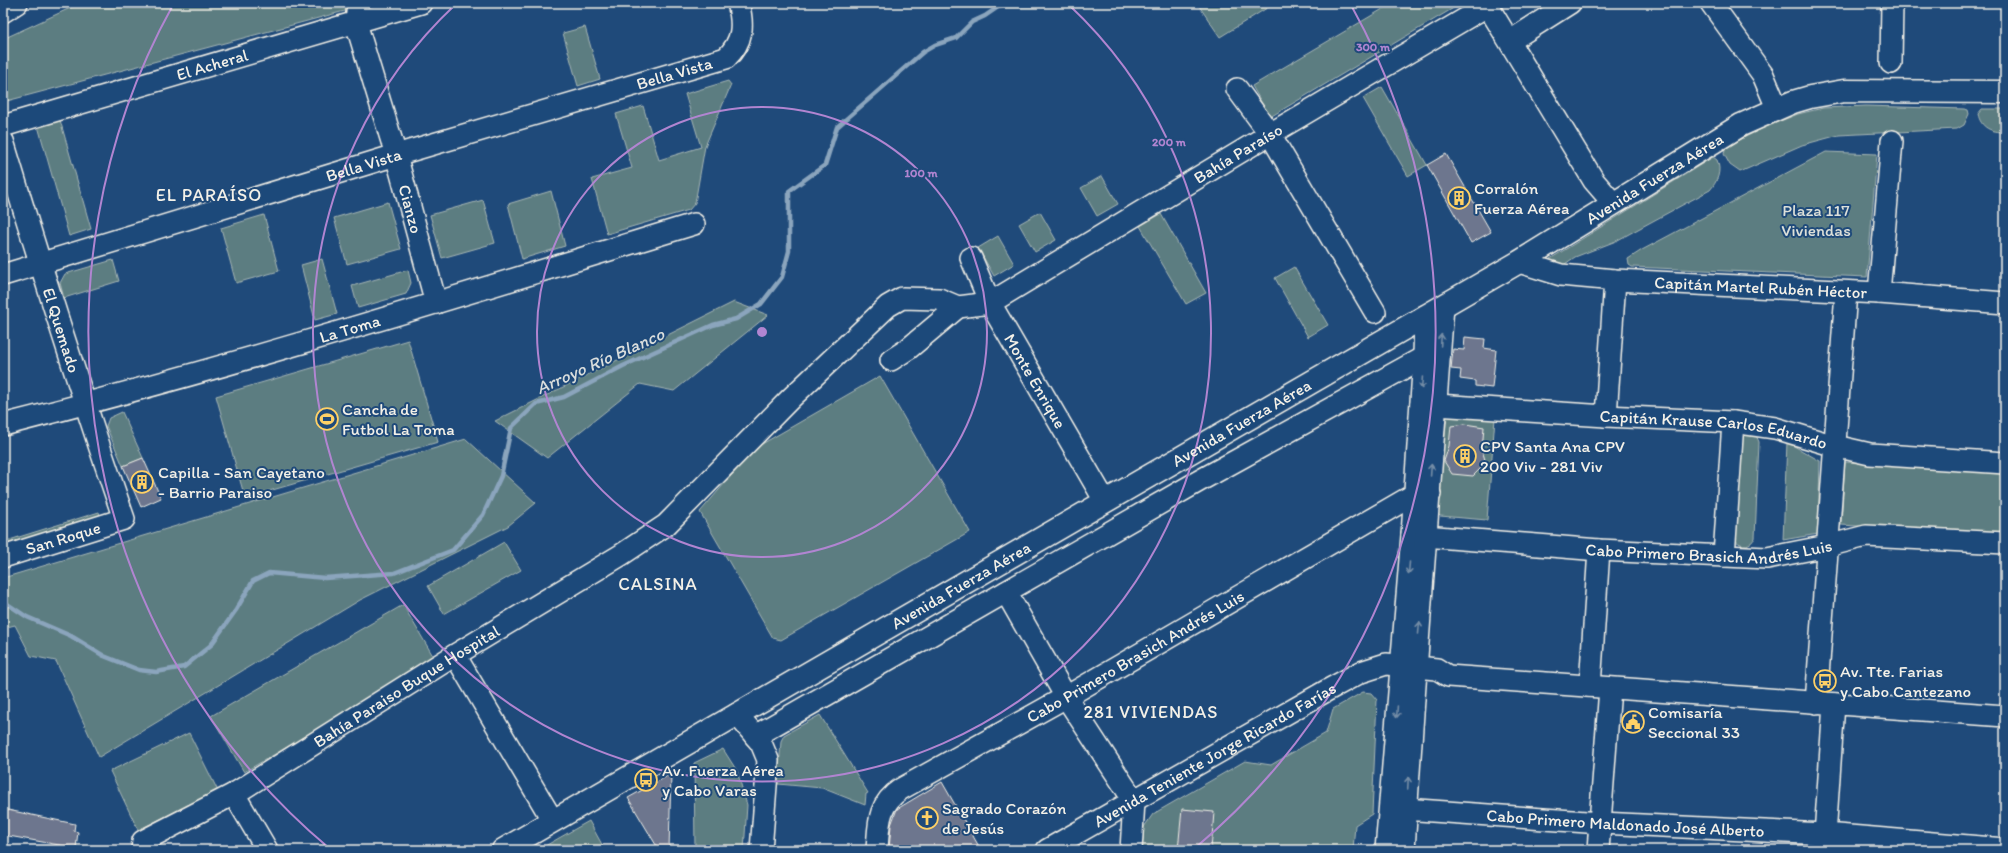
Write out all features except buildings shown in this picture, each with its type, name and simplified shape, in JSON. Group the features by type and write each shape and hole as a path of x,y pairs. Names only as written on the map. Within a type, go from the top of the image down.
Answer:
{"main road":[{"name":"Avenida Fuerza Aérea","path":"503,850 1519,262 1721,136 1777,108 1810,97 1844,91 2005,92"}],"street":[{"path":"3,12 17,3"},
{"name":"El Acheral","path":"3,126 357,13 422,3"},
{"name":"Bella Vista","path":"3,275 396,155 726,58 735,49 741,32 742,16 738,3"},
{"path":"1510,41 1570,3"},
{"path":"1711,3 1763,75 1777,108"},
{"path":"1891,63 1892,3"},
{"path":"1487,5 1594,181 1613,203"},
{"name":"Bahía Paraíso","path":"990,303 1487,5"},
{"name":"Cianzo","path":"357,13 436,303"},
{"path":"1237,89 1270,134 1375,312"},
{"name":"El Quemado","path":"3,141 84,405 124,519"},
{"path":"1879,293 1892,141"},
{"name":"La Toma","path":"3,425 84,405 436,303 694,224"},
{"name":"Monte Enrique","path":"971,258 990,303 1105,501"},
{"name":"Capitán Martel Rubén Héctor","path":"1519,262 1561,275 1615,280 1879,293 2005,303"},
{"path":"1606,416 1615,280"},
{"path":"1825,842 1827,546 1846,292"},
{"name":"Bahía Paraiso Buque Hospital","path":"142,845 234,794 455,655 621,555 666,526 791,398 888,306 902,298 920,298 939,299 958,307"},
{"path":"891,360 908,349 958,307 990,303"},
{"path":"1428,404 1424,357 1434,311"},
{"path":"1386,850 1398,808 1420,535 1434,311"},
{"path":"755,736 1198,482 1424,357"},
{"name":"Capitán Krause Carlos Eduardo","path":"1428,404 1606,416 1733,422 1775,428 1835,446 1870,454 2005,463"},
{"path":"1724,556 1733,422"},
{"name":"Cabo Primero Brasich Andrés Luis","path":"877,850 880,814 894,794 1422,494"},
{"name":"San Roque","path":"3,557 124,519"},
{"name":"Cabo Primero Brasich Andrés Luis","path":"1420,535 1599,550 1767,558 1827,546 1866,536 2005,543"},
{"path":"1598,850 1601,823 1599,550"},
{"path":"1006,592 1066,697 1134,801 1131,850"},
{"path":"455,655 553,821"},
{"name":"Avenida Teniente Jorge Ricardo Farías","path":"1047,850 1362,672 1385,679 1437,668 1448,676 2005,716"},
{"path":"737,714 766,751 768,760 761,850"},
{"path":"234,794 267,850"},
{"path":"1398,808 1404,850"},
{"name":"Cabo Primero Maldonado José Alberto","path":"1398,808 1825,842 2005,849"}],"green space":[{"path":"81,3 356,3 356,8 3,102 3,39"},
{"path":"1197,3 1275,3 1220,37"},
{"path":"1393,3 1462,3 1270,117 1252,86"},
{"path":"585,27 600,79 578,86 563,33"},
{"path":"728,81 731,85 705,146 695,203 689,210 607,234 592,179 632,168 616,114 643,106 659,160 701,147 685,94"},
{"path":"1382,87 1427,165 1408,176 1363,98"},
{"path":"1866,106 1964,109 1968,110 1969,114 1964,125 1957,129 1839,135 1802,145 1740,172 1730,165 1724,154 1726,147 1763,128 1798,114 1823,108"},
{"path":"1982,109 2005,109 2005,132 1991,130 1984,126 1979,119 1978,114"},
{"path":"60,120 91,229 69,236 38,126"},
{"name":"Plaza 117 Viviendas","path":"1826,152 1877,154 1867,277 1632,267 1629,265 1628,259 1642,250"},
{"path":"1713,157 1717,160 1719,172 1717,180 1710,190 1616,241 1575,257 1562,266 1549,262 1550,259"},
{"path":"1102,176 1118,204 1097,216 1081,188"},
{"path":"551,191 565,246 522,259 508,204"},
{"path":"483,200 495,243 442,258 430,215"},
{"path":"388,202 401,249 347,264 334,218"},
{"path":"1040,212 1056,240 1035,252 1019,224"},
{"path":"1161,214 1206,293 1186,304 1140,226"},
{"path":"264,215 279,271 236,283 221,228"},
{"path":"998,236 1014,264 994,276 978,248"},
{"path":"322,259 337,314 315,320 301,265"},
{"path":"113,260 119,281 64,298 60,283 65,274"},
{"path":"1294,267 1328,325 1308,337 1275,278"},
{"path":"408,270 411,283 406,294 358,308 352,286"},
{"path":"734,302 768,315 674,391 640,384 547,458 495,421"},
{"name":"Cancha de Futbol La Toma","path":"408,340 438,442 245,498 216,396"},
{"path":"880,376 970,532 781,640 773,638 700,512 755,448"},
{"path":"122,412 143,458 123,466 106,426 109,418"},
{"path":"1447,416 1495,418 1487,520 1440,516 1436,512"},
{"path":"1742,434 1756,435 1759,442 1755,538 1751,543 1746,545 1736,541 1734,537"},
{"path":"466,439 536,503 508,526 360,600 99,757 56,661 31,656 15,625 3,628 3,578"},
{"path":"1787,442 1820,461 1818,534 1783,540"},
{"path":"1845,462 2005,472 2005,535 1841,525"},
{"path":"99,512 103,523 3,562 3,542"},
{"path":"504,542 521,570 444,614 428,586"},
{"path":"403,605 436,661 244,772 211,716"},
{"path":"1363,692 1371,693 1377,700 1372,814 1355,825 1353,850 1142,850 1144,827 1153,814 1245,761 1271,765 1326,733 1333,709"},
{"path":"820,715 868,793 866,794 865,805 822,788 778,784 781,741 784,735"},
{"path":"189,733 218,791 138,830 110,771"},
{"path":"723,749 737,771 747,805 744,850 695,850 694,763"},
{"path":"589,821 605,850 538,850"},
{"path":"1724,845 1799,850 1723,850"}],"waterway":[{"name":"Arroyo Río Blanco","path":"3,601 27,617 71,636 104,656 139,670 156,672 184,667 211,645 236,610 253,581 269,573 325,578 394,573 453,550 483,515 501,476 511,428 536,404 564,397 623,366 713,325 736,319 761,304 782,277 789,251 789,191 825,165 837,127 923,52 935,45 956,38 972,22 985,16 1001,5 1034,5 1039,3"}],"place":[{"name":"Corralón Fuerza Aérea","path":"1459,198"},
{"name":"Cancha de Futbol La Toma","path":"327,419"},
{"name":"CPV Santa Ana CPV 200 Viv - 281 Viv","path":"1465,456"},
{"name":"Capilla - San Cayetano - Barrio Paraiso","path":"142,482"},
{"name":"Av. Tte. Farias y Cabo Cantezano","path":"1825,681"},
{"name":"Comisaría Seccional 33","path":"1633,722"},
{"name":"Av. Fuerza Aérea y Cabo Varas","path":"646,780"},
{"name":"Sagrado Corazón de Jesús","path":"927,818"}],"district":[{"name":"EL PARAÍSO","path":"209,195"},
{"name":"CALSINA","path":"658,584"},
{"name":"281 VIVIENDAS","path":"1151,712"}]}
